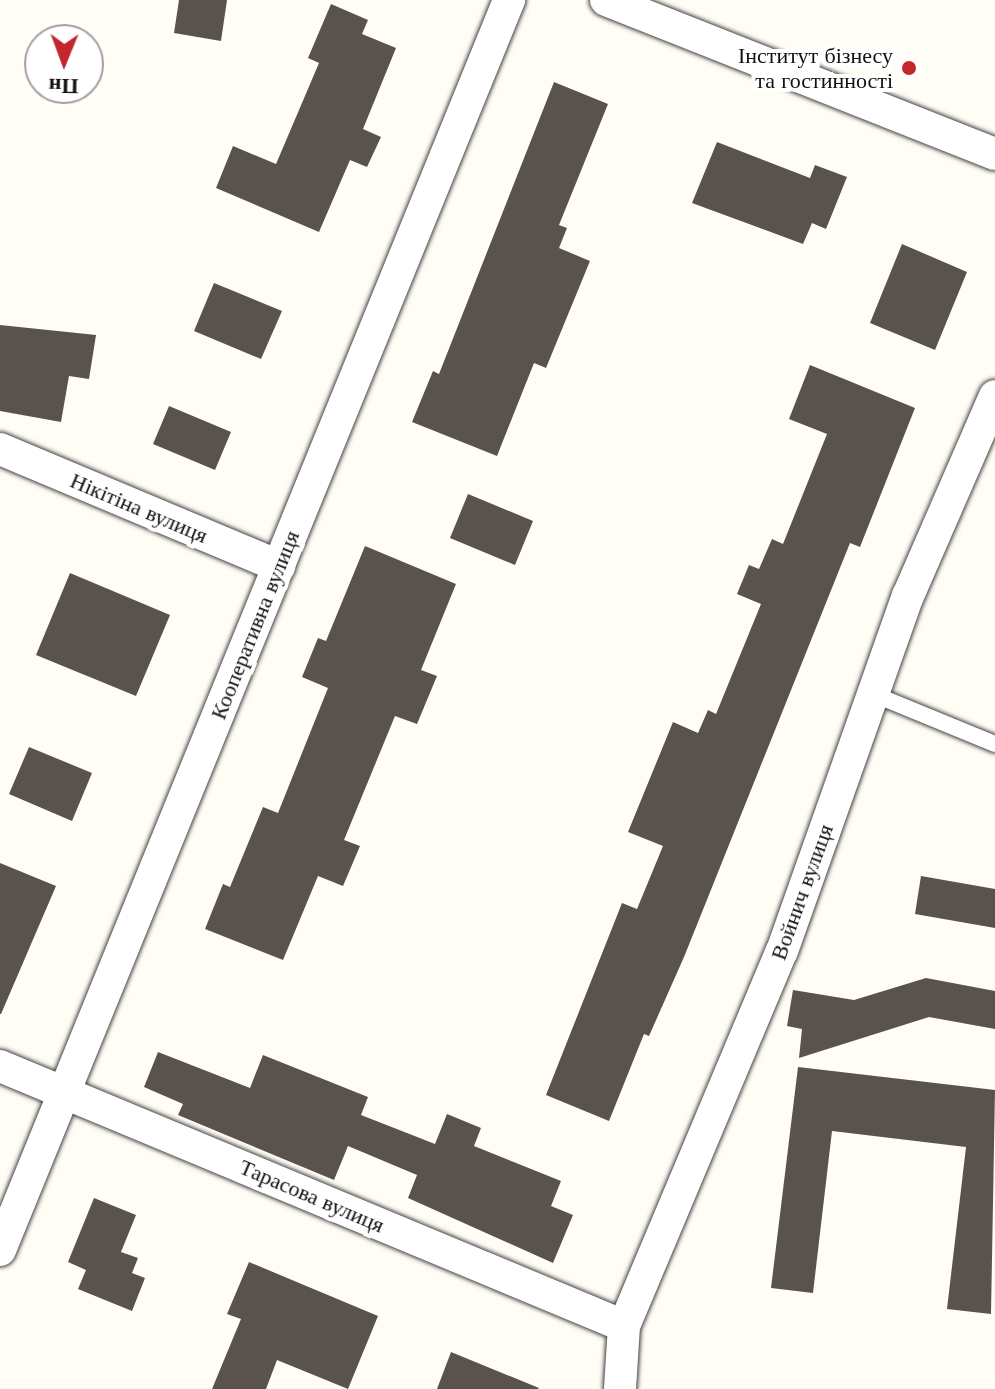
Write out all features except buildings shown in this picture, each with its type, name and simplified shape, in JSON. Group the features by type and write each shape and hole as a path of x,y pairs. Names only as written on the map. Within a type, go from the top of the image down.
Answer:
{"street":[{"name":"Кооперативна вулиця","path":"0,1250 509,0"},
{"path":"606,0 995,154"},
{"name":"Войнич вулиця","path":"620,1389 624,1326 782,951 908,596 995,396"},
{"name":"Нікітіна вулиця","path":"0,449 279,566"},
{"name":"Тарасова вулиця","path":"0,1066 624,1326"}],"lane":[{"path":"873,694 995,744"}],"place":[{"name":"Інститут бізнесу та гостинності","path":"909,68"}]}
